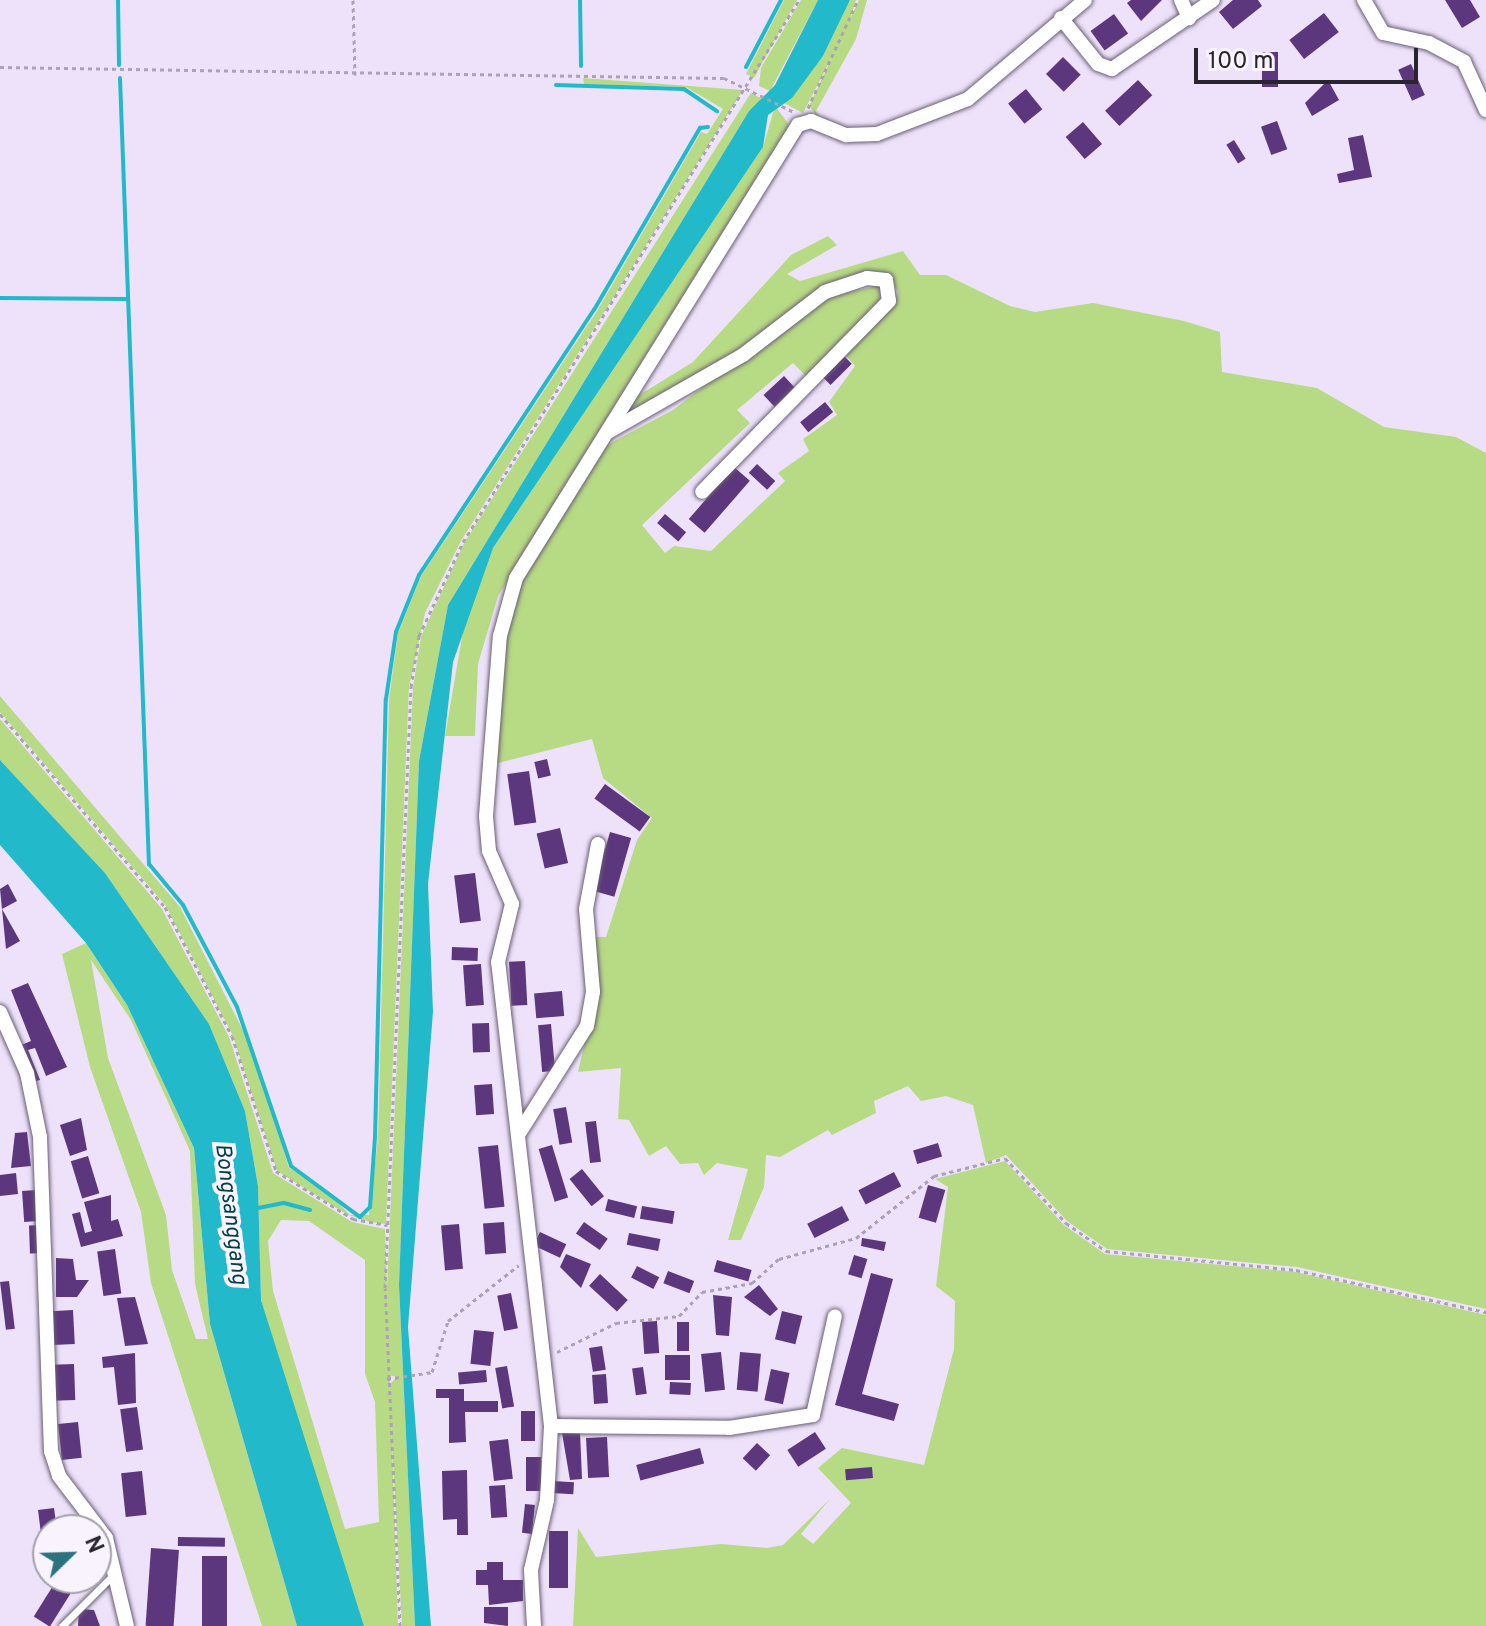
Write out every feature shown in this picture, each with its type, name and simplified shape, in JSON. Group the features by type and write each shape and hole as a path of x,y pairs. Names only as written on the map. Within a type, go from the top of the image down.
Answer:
{"street":[{"path":"534,1626 531,1570 547,1500 551,1426 527,1256 518,1135 498,962 512,904 489,851 486,816 500,636 525,557 608,432 732,221 792,131 811,121 864,136 916,121 968,99 1085,0"},
{"path":"1181,0 1189,18"},
{"path":"1061,18 1107,69 1213,0"},
{"path":"1364,0 1383,33 1429,43 1464,62 1486,110"},
{"path":"608,432 743,355 825,292 867,278 886,280 889,301 702,492"},
{"path":"518,1135 572,1061 587,1026 593,992 586,909 598,844"},
{"path":"0,1012 27,1073 40,1137 51,1451 59,1476 106,1538 118,1571 127,1626"},
{"path":"551,1426 729,1428 813,1415 835,1316"}],"lane":[{"path":"62,1626 118,1571"}],"path":[{"path":"353,0 355,75"},
{"path":"811,121 807,106 858,0"},
{"path":"0,67 355,75 724,78 759,89 785,107"},
{"path":"0,714 165,907 232,1036 276,1171 353,1219 387,1225"},
{"path":"543,1359 616,1323 679,1316 702,1292 752,1283 779,1259 856,1238 934,1176 1005,1158 1066,1223 1106,1251 1296,1270 1486,1312"},
{"path":"387,1379 425,1378 448,1321 527,1256"}],"green space":[{"path":"784,0 797,0 754,78 746,74"},
{"path":"801,0 818,0 770,91 759,86 761,68"},
{"path":"850,0 856,0 848,26 803,113 780,101 792,97 823,56"},
{"path":"859,0 867,0 856,39 816,111 821,121 809,106"},
{"path":"583,78 743,90 461,541 425,613 409,687 386,1224 370,1222 346,1214 277,1171 233,1036 166,906 0,712 0,696 180,907 252,1048 289,1168 323,1187 350,1215 369,1215 378,1138 389,699 398,633 421,576 597,311 701,132 707,134 723,109 686,87 584,84"},
{"path":"751,93 764,100 749,111 448,605 419,761 399,1285 415,1626 402,1626 389,1385 397,1377 389,1375 387,1288 413,687 421,637 464,543"},
{"path":"775,106 790,126 498,596 478,664 475,736 445,736 468,602 493,548 763,147"},
{"path":"828,236 837,245 787,274 800,281 903,251 920,275 946,275 1010,306 1035,312 1093,303 1184,321 1220,332 1222,372 1317,388 1384,427 1456,437 1486,453 1486,1309 1297,1267 1107,1249 1067,1221 1006,1155 986,1163 973,1105 946,1096 921,1101 908,1086 874,1101 876,1113 832,1135 828,1130 780,1157 766,1155 764,1187 741,1240 728,1240 748,1169 717,1163 704,1175 698,1163 680,1164 666,1146 649,1156 629,1120 618,1119 621,1068 578,1072 598,986 591,937 606,937 637,840 652,818 603,778 592,739 494,764 509,613 528,565 607,445 673,410 819,299 881,285 879,303 806,376 793,363 737,410 750,423 642,525 665,553 674,546 711,551 785,481 778,473 809,451 803,439 837,415 829,402 855,366 844,353 894,305 898,292 889,275 828,287 745,352 623,424 631,400 693,362 791,255"},
{"path":"0,719 162,909 229,1037 273,1173 352,1222 385,1229 398,1626 364,1626 306,1451 261,1300 258,1186 245,1111 209,1024 105,873 0,760","holes":["281,1220 309,1221 365,1260 365,1374 375,1402 379,1522 345,1529 273,1291 268,1241"]},
{"path":"86,943 127,1005 194,1148 210,1324 297,1626 262,1626 151,1283 141,1212 90,1067 62,954","holes":["91,960 131,1020 190,1151 195,1284 208,1339 196,1339 172,1270 166,1215 108,1058"]},
{"path":"1005,1161 1064,1225 1105,1254 1296,1272 1486,1315 1486,1626 573,1626 578,1528 596,1557 721,1544 767,1548 783,1545 830,1499 801,1534 813,1544 851,1503 818,1468 842,1448 924,1465 954,1349 955,1301 936,1286 948,1187 935,1179"}],"water":[{"path":"818,0 850,0 823,56 792,98 768,115 763,147 493,548 453,662 428,884 433,1012 408,1327 431,1626 415,1626 399,1285 419,761 448,605 749,111 775,85"},
{"name":"Bongsanggang","path":"0,760 105,873 209,1024 245,1111 258,1186 261,1300 364,1626 297,1626 210,1324 194,1148 127,1005 86,943 0,845"}],"building":[{"path":"1131,0 1162,0 1141,21 1127,3"},
{"path":"1233,0 1258,0 1262,6 1233,29 1219,12"},
{"path":"1445,0 1470,0 1480,17 1462,28"},
{"path":"1324,13 1339,32 1304,59 1289,40"},
{"path":"1114,14 1128,33 1105,50 1091,31"},
{"path":"1262,52 1278,52 1278,87 1262,87"},
{"path":"1063,57 1081,75 1064,92 1046,74"},
{"path":"1411,64 1425,95 1412,101 1398,70"},
{"path":"1138,80 1152,95 1119,126 1105,111"},
{"path":"1328,80 1339,100 1312,116 1305,103"},
{"path":"1026,89 1042,109 1024,124 1008,103"},
{"path":"1277,121 1287,149 1271,155 1261,127"},
{"path":"1083,122 1102,144 1085,159 1066,137"},
{"path":"1363,135 1372,177 1339,183 1337,174 1354,170 1348,138"},
{"path":"1234,140 1246,159 1238,163 1226,145"},
{"path":"844,356 852,364 831,385 823,377"},
{"path":"784,376 795,388 774,407 764,395"},
{"path":"825,402 833,412 808,432 800,422"},
{"path":"757,464 775,481 767,490 749,473"},
{"path":"734,467 750,481 705,533 689,519"},
{"path":"665,514 686,532 678,541 657,523"},
{"path":"547,759 551,776 538,778 534,762"},
{"path":"529,771 536,822 514,826 507,774"},
{"path":"605,784 650,817 640,831 594,799"},
{"path":"560,828 568,863 545,868 537,833"},
{"path":"610,832 631,838 614,897 593,891"},
{"path":"475,873 481,921 460,923 454,876"},
{"path":"8,884 17,901 2,909 0,889"},
{"path":"2,909 20,941 6,949"},
{"path":"452,947 478,948 478,961 452,960"},
{"path":"525,961 527,1005 511,1006 509,962"},
{"path":"481,964 484,1005 466,1006 463,965"},
{"path":"28,983 67,1067 46,1076 35,1048 28,1050 40,1080 33,1082 19,1046 31,1041 11,990"},
{"path":"562,991 564,1016 536,1018 534,993"},
{"path":"489,1023 490,1052 473,1053 472,1024"},
{"path":"551,1024 555,1071 542,1072 538,1025"},
{"path":"492,1084 494,1114 476,1115 474,1085"},
{"path":"566,1107 572,1142 559,1145 553,1109"},
{"path":"81,1118 87,1150 70,1156 60,1125"},
{"path":"596,1121 601,1162 590,1163 585,1122"},
{"path":"27,1132 31,1166 11,1168 15,1133"},
{"path":"938,1143 942,1156 917,1164 913,1151"},
{"path":"498,1145 504,1207 485,1209 478,1147"},
{"path":"552,1145 568,1198 555,1202 539,1149"},
{"path":"88,1156 99,1193 82,1199 71,1161"},
{"path":"582,1169 604,1196 592,1206 570,1179"},
{"path":"894,1172 901,1186 866,1204 858,1190"},
{"path":"16,1173 18,1194 0,1196 0,1175"},
{"path":"928,1185 945,1190 936,1223 919,1218"},
{"path":"36,1190 38,1221 24,1222 22,1191"},
{"path":"111,1195 111,1221 118,1219 123,1236 81,1247 72,1214 80,1212 85,1233 92,1231 84,1202"},
{"path":"608,1199 637,1206 634,1218 605,1211"},
{"path":"642,1206 675,1211 673,1224 640,1219"},
{"path":"842,1206 849,1220 815,1238 807,1224"},
{"path":"504,1222 506,1253 485,1254 483,1223"},
{"path":"584,1222 608,1239 600,1250 576,1233"},
{"path":"459,1224 463,1269 445,1270 441,1226"},
{"path":"29,1225 42,1225 43,1253 30,1253"},
{"path":"540,1232 566,1244 560,1258 534,1246"},
{"path":"629,1233 660,1239 658,1251 627,1245"},
{"path":"862,1238 886,1242 884,1251 861,1246"},
{"path":"115,1249 121,1294 103,1296 97,1252"},
{"path":"566,1254 591,1264 581,1288 560,1267"},
{"path":"854,1255 867,1259 862,1278 848,1274"},
{"path":"56,1258 73,1259 76,1280 89,1280 77,1297 56,1297"},
{"path":"717,1260 752,1270 748,1281 714,1272"},
{"path":"637,1266 659,1277 653,1289 631,1278"},
{"path":"668,1271 694,1281 689,1293 663,1283"},
{"path":"871,1273 893,1279 862,1394 899,1404 894,1421 835,1405"},
{"path":"600,1274 628,1300 617,1312 589,1286"},
{"path":"9,1281 15,1329 6,1330 0,1282"},
{"path":"759,1285 778,1309 770,1316 744,1297"},
{"path":"511,1293 518,1328 504,1331 497,1296"},
{"path":"713,1295 732,1297 729,1336 716,1335"},
{"path":"135,1297 148,1344 125,1346 117,1298"},
{"path":"73,1310 75,1344 53,1345 51,1311"},
{"path":"782,1311 802,1316 795,1344 775,1339"},
{"path":"657,1321 659,1353 644,1354 642,1322"},
{"path":"677,1322 689,1322 689,1351 677,1351"},
{"path":"474,1330 494,1332 490,1366 470,1364"},
{"path":"602,1346 606,1370 593,1372 589,1348"},
{"path":"721,1352 725,1390 705,1392 701,1354"},
{"path":"740,1352 761,1354 758,1392 737,1390"},
{"path":"135,1353 136,1403 118,1405 114,1367 103,1368 102,1357"},
{"path":"665,1355 690,1355 690,1380 665,1380"},
{"path":"74,1364 75,1400 53,1401 52,1365"},
{"path":"507,1366 514,1406 502,1408 495,1368"},
{"path":"643,1367 647,1394 636,1395 632,1369"},
{"path":"771,1369 790,1373 783,1404 764,1400"},
{"path":"486,1370 487,1382 459,1384 458,1372"},
{"path":"606,1374 608,1403 594,1404 592,1375"},
{"path":"670,1382 691,1383 690,1395 669,1394"},
{"path":"436,1389 464,1389 464,1401 498,1401 498,1412 465,1412 466,1442 449,1443 449,1398 436,1398"},
{"path":"137,1407 143,1450 126,1452 120,1409"},
{"path":"521,1411 535,1411 535,1441 521,1441"},
{"path":"78,1422 82,1458 62,1460 58,1424"},
{"path":"580,1432 582,1479 570,1480 562,1433"},
{"path":"815,1432 826,1449 798,1467 787,1450"},
{"path":"607,1437 609,1477 588,1478 586,1438"},
{"path":"508,1439 513,1479 494,1481 489,1441"},
{"path":"757,1443 770,1455 756,1471 743,1458"},
{"path":"700,1448 704,1463 640,1481 636,1465"},
{"path":"526,1457 541,1457 541,1491 526,1491"},
{"path":"872,1467 873,1478 846,1480 845,1469"},
{"path":"467,1470 468,1535 457,1535 457,1519 443,1520 442,1471"},
{"path":"142,1471 147,1515 126,1517 121,1473"},
{"path":"552,1481 574,1482 573,1494 551,1493"},
{"path":"505,1485 507,1517 491,1518 489,1486"},
{"path":"525,1504 535,1505 532,1534 522,1533"},
{"path":"54,1508 55,1514 38,1514 38,1510"},
{"path":"549,1531 568,1531 568,1588 549,1588"},
{"path":"178,1537 225,1538 225,1547 178,1546"},
{"path":"151,1548 179,1550 174,1626 146,1626"},
{"path":"202,1556 227,1556 227,1626 202,1626"},
{"path":"487,1562 503,1562 503,1580 523,1580 523,1601 489,1605 488,1585 476,1585 476,1570 487,1570"},
{"path":"48,1594 70,1594 50,1626 34,1617"},
{"path":"484,1607 508,1607 508,1626 484,1623"},
{"path":"79,1609 94,1610 100,1626 78,1626"}],"waterway":[{"path":"118,0 119,65"},
{"path":"580,0 581,66"},
{"path":"746,67 781,0"},
{"path":"120,78 149,864 183,905 237,1007 291,1166 360,1217 370,1207 375,1138 386,699 396,632 419,575 594,310 700,128 708,127"},
{"path":"556,85 684,89 717,111"},
{"path":"0,298 128,299"},
{"path":"258,1208 284,1203 310,1210"}]}
